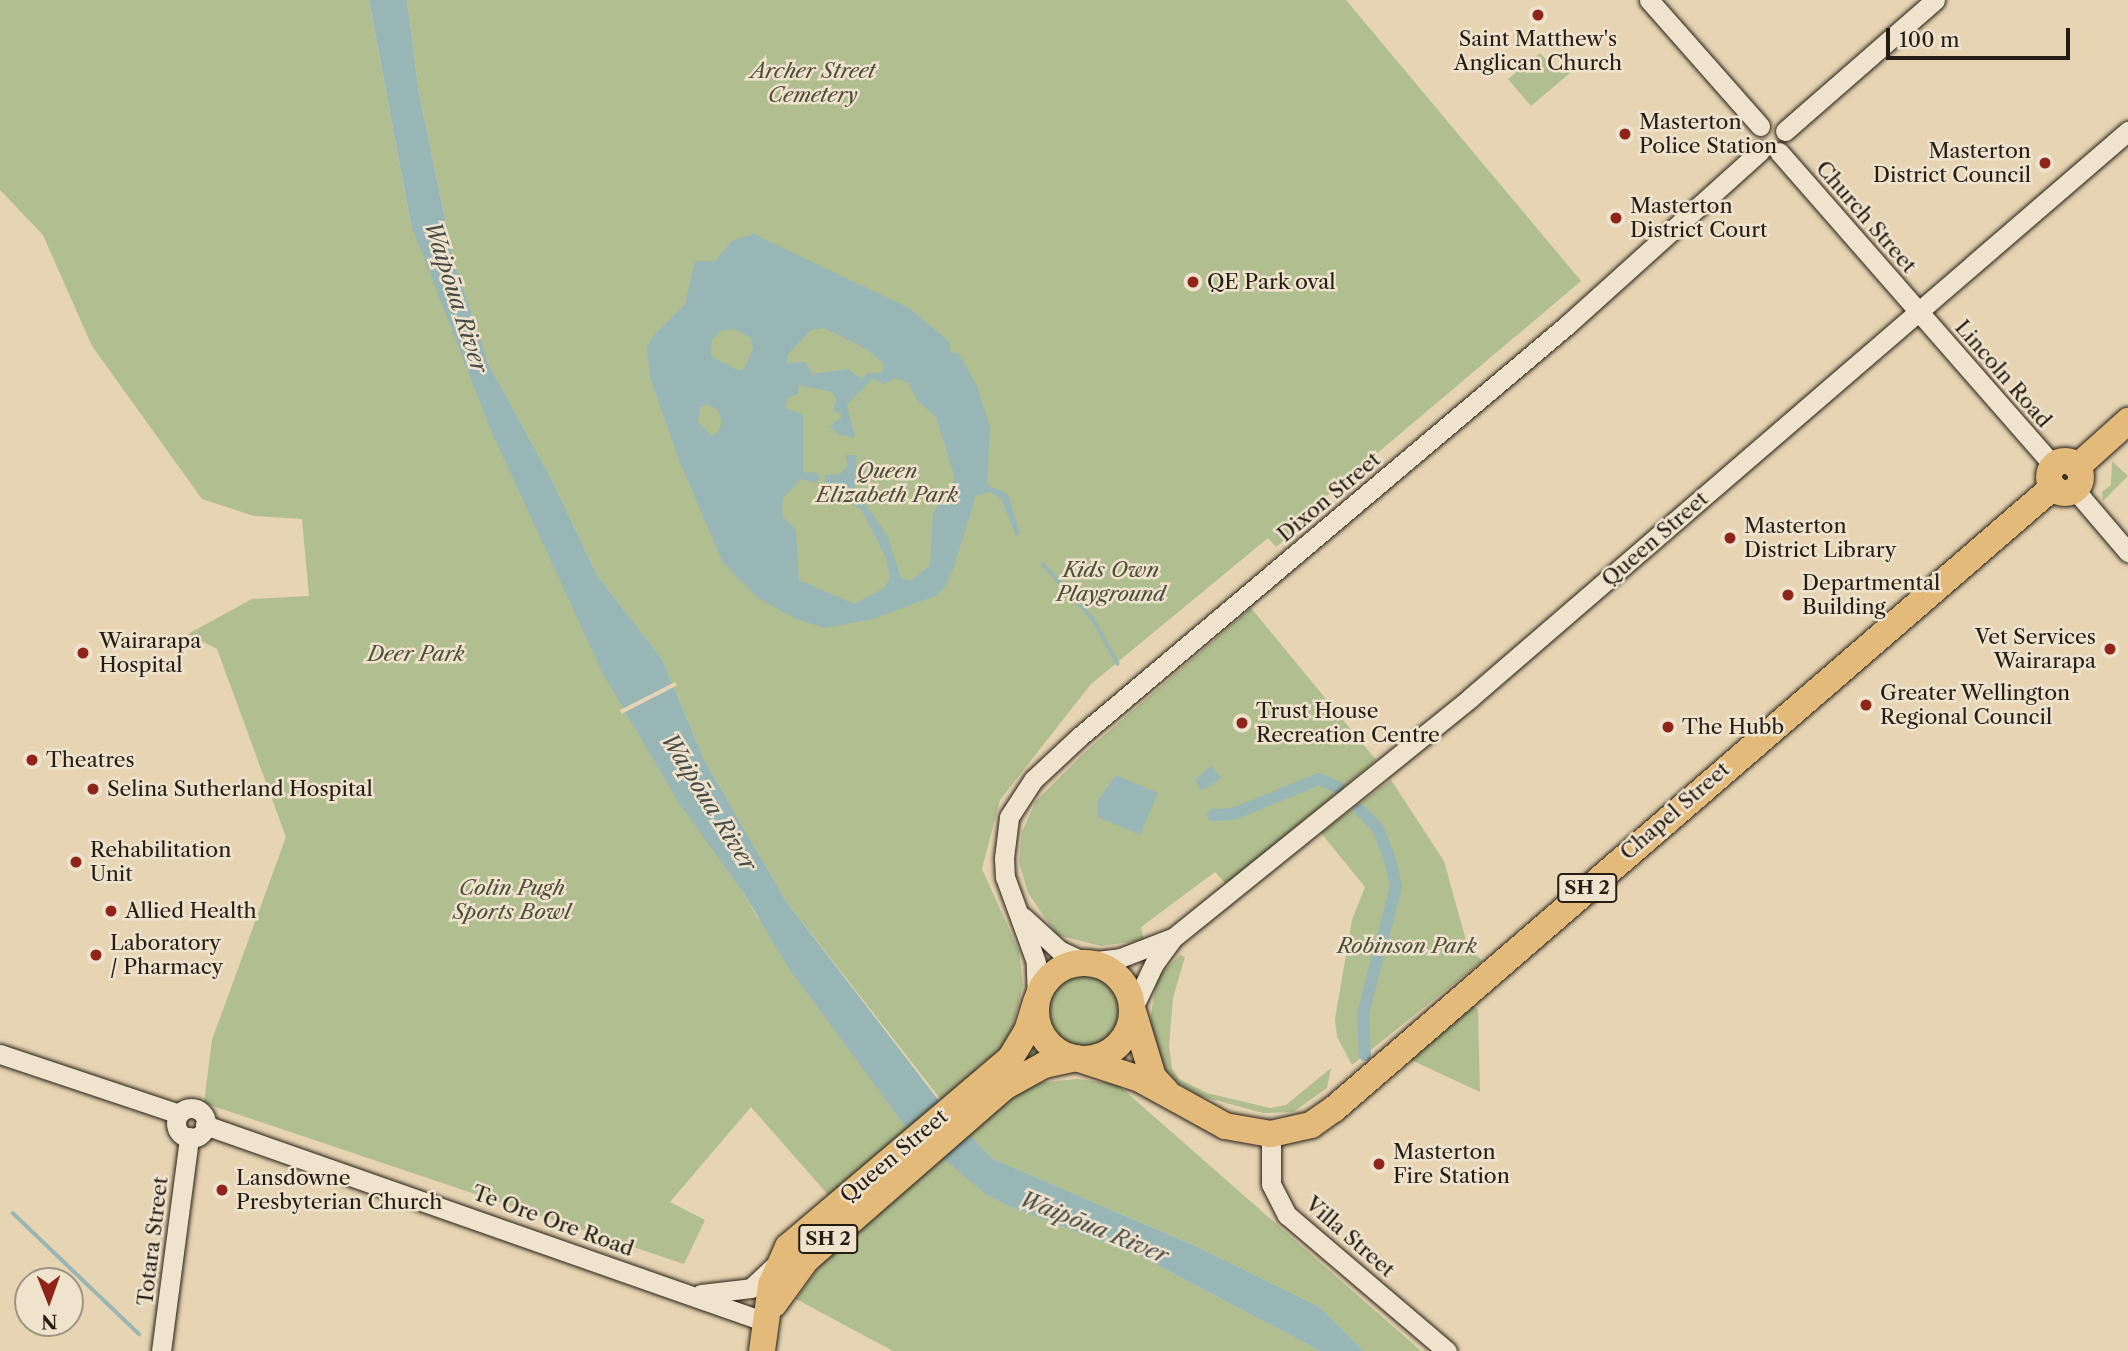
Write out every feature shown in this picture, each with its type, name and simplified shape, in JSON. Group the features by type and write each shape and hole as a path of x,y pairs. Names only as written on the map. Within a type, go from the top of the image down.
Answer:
{"highway":[{"name":"Chapel Street","path":"1077,1059 1140,1079 1176,1102 1225,1126 1271,1134 1311,1125 1335,1109 2128,421"},
{"name":"SH 2","path":"1087,962 1114,972 1130,994 1133,1009 1129,1030 1117,1046 1099,1057 1077,1059 1049,1044 1036,1017 1036,1001 1049,976 1060,968 1087,962"},
{"name":"Queen Street","path":"766,1322 776,1265 788,1247 899,1163 998,1080 1020,1047 1036,1001"},
{"name":"Chapel Street","path":"1133,1009 1153,1077 1176,1102"},
{"name":"Queen Street","path":"998,1080 1044,1065 1077,1059"},
{"name":"Queen Street","path":"766,1322 781,1290 806,1259 899,1163"},
{"name":"SH 2","path":"762,1351 766,1322"}],"street":[{"path":"1649,0 1760,126"},
{"path":"1785,131 1935,0"},
{"path":"1772,122 1785,131 1786,143 1770,151 1755,138 1760,126 1772,122"},
{"name":"Queen Street","path":"1087,962 1120,958 1173,938 1471,698 2128,131"},
{"name":"Church Street","path":"1770,151 1918,311"},
{"name":"Dixon Street","path":"1036,1001 1036,962 1005,877 1005,838 1017,801 1033,780 1079,737 1770,151"},
{"name":"Lincoln Road","path":"1918,311 2128,552"},
{"name":"Dixon Street","path":"1020,914 1059,950 1087,962"},
{"name":"Queen Street","path":"1133,1009 1173,938"},
{"name":"Te Ore Ore Road","path":"0,1054 179,1114 195,1109 205,1125 766,1322"},
{"path":"179,1114 178,1130 189,1137 200,1134 205,1125"},
{"name":"Villa Street","path":"1271,1134 1271,1184 1287,1215 1447,1351"},
{"name":"Totara Street","path":"161,1351 189,1137"},
{"path":"690,1294 751,1288 776,1265"}],"green space":[{"path":"0,0 369,0 411,225 743,892 757,917 952,1114 786,901 705,761 662,659 597,575 552,480 489,365 453,258 419,93 407,0 1346,0 1581,281 1304,515 1303,525 1276,547 1268,538 1091,684 1000,800 982,869 1019,951 1023,985 1008,1045 977,1068 990,1082 1028,1042 1041,1056 1036,1083 1077,1079 1117,1084 1421,1351 1364,1351 1320,1307 1200,1248 991,1158 955,1118 943,1155 984,1193 1142,1257 1320,1351 893,1351 796,1299 833,1248 830,1197 751,1107 670,1202 705,1220 684,1264 204,1103 212,1040 286,837 217,649 188,634 252,599 309,596 302,519 254,516 202,499 92,346 43,235 0,190"},
{"path":"1540,53 1557,72 1563,68 1571,72 1531,106 1508,79"},
{"path":"2112,461 2128,476 2103,501 2102,492 2111,485"},
{"path":"1251,608 1376,760 1226,884 1215,872 1141,927 1144,940 1101,946 1057,935 1028,893 1019,862 1022,832 1036,801 1085,752"},
{"name":"Robinson Park","path":"1391,780 1444,861 1467,944 1482,961 1352,1065 1337,1037 1335,1019 1352,920 1365,887 1321,833"},
{"path":"1180,955 1185,957 1173,998 1169,1046 1172,1068 1179,1079 1207,1093 1270,1108 1286,1105 1331,1068 1327,1088 1293,1112 1263,1113 1200,1096 1178,1083 1164,1068 1149,1027 1157,978"},
{"path":"1084,968 1100,971 1114,980 1123,994 1126,1010 1123,1026 1114,1040 1100,1049 1084,1052 1068,1049 1054,1040 1045,1026 1042,1010 1045,994 1054,980 1068,971"},
{"path":"1474,1006 1478,1010 1480,1092 1411,1060"}],"water":[{"name":"Waipōua River","path":"369,0 407,0 419,93 453,258 489,365 552,480 597,575 662,659 705,761 786,901 936,1097 991,1158 1200,1248 1320,1307 1364,1351 1320,1351 1142,1257 1009,1206 984,1193 905,1126 788,967 743,892 679,803 603,674 492,433 411,225"},
{"path":"754,234 909,308 950,342 950,351 959,354 977,386 990,427 987,485 1008,494 1020,534 1016,536 1001,499 990,492 976,496 953,569 945,587 935,596 873,619 825,628 796,619 759,599 723,563 679,460 650,378 647,348 652,337 685,304 695,261 715,261 732,241","holes":["824,328 866,349 884,364 882,373 869,373 861,379 848,369 812,374 806,362 787,363 787,355 811,330","734,329 751,338 753,349 744,369 739,371 711,356 712,340 720,331","873,378 884,384 895,378 908,383 918,401 936,417 955,478 933,513 930,566 910,581 901,578 888,537 866,505 854,495 857,455 845,455 848,465 840,474 825,475 824,489 861,509 886,558 890,578 884,588 854,604 799,580 796,530 782,516 783,498 801,479 817,483 819,479 818,473 803,472 803,415 785,407 788,398 798,394 799,385 832,392 836,400 833,410 843,416 829,426 839,435 855,437 847,405","708,404 719,411 720,430 712,436 698,422 700,407"]},
{"path":"1211,766 1222,778 1201,791 1195,780"},
{"path":"1116,775 1158,793 1140,835 1098,817 1098,800"}],"pier":[{"path":"675,682 677,686 622,714 620,710"}],"waterway":[{"path":"1043,564 1093,619 1118,664"},
{"path":"1213,815 1233,814 1319,779 1338,787"},
{"path":"1360,810 1377,827 1390,859 1396,887 1363,1014 1365,1055"},
{"path":"13,1213 139,1334"}],"place":[{"name":"Saint Matthew's Anglican Church","path":"1538,15"},
{"name":"Masterton Police Station","path":"1625,134"},
{"name":"Masterton District Council","path":"2045,163"},
{"name":"Masterton District Court","path":"1616,218"},
{"name":"QE Park oval","path":"1193,282"},
{"name":"Masterton District Library","path":"1730,538"},
{"name":"Departmental Building","path":"1788,595"},
{"name":"Vet Services Wairarapa","path":"2110,649"},
{"name":"Wairarapa Hospital","path":"83,653"},
{"name":"Greater Wellington Regional Council","path":"1866,705"},
{"name":"Trust House Recreation Centre","path":"1242,723"},
{"name":"The Hubb","path":"1668,727"},
{"name":"Theatres","path":"32,760"},
{"name":"Selina Sutherland Hospital","path":"93,789"},
{"name":"Rehabilitation Unit","path":"76,862"},
{"name":"Allied Health","path":"111,911"},
{"name":"Laboratory / Pharmacy","path":"96,955"},
{"name":"Masterton Fire Station","path":"1379,1164"},
{"name":"Lansdowne Presbyterian Church","path":"222,1190"}],"park label":[{"name":"Archer Street Cemetery","path":"813,83"},
{"name":"Queen Elizabeth Park","path":"887,483"},
{"name":"Kids Own Playground","path":"1111,582"},
{"name":"Deer Park","path":"416,654"},
{"name":"Colin Pugh Sports Bowl","path":"512,900"}]}
